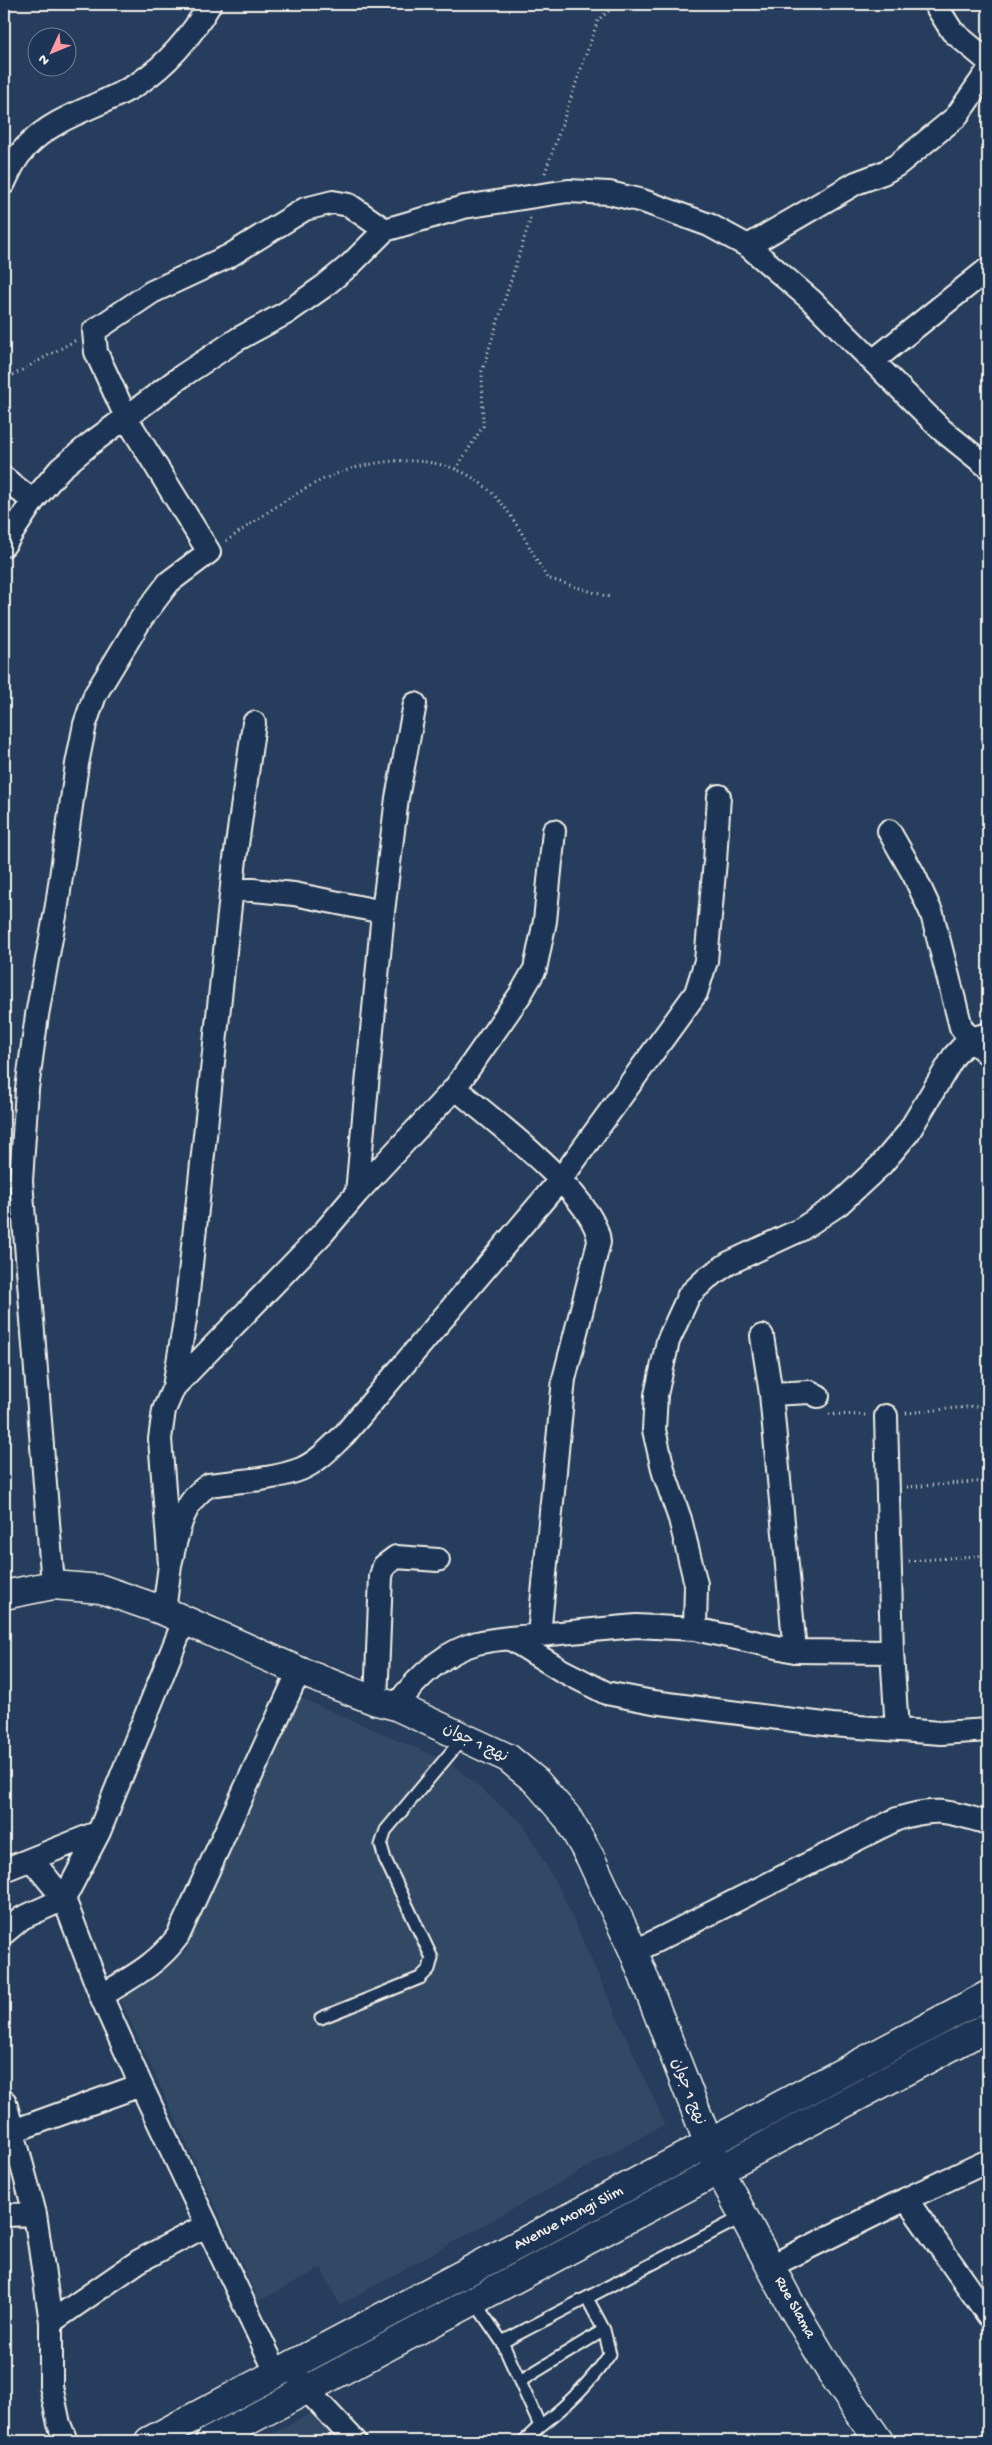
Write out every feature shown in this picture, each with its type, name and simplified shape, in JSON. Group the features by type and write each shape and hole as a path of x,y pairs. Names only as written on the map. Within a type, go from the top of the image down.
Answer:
{"main road":[{"name":"نهج 1 جوان","path":"4,1595 53,1586 101,1589 174,1616 299,1671 386,1703 508,1758 536,1781 567,1817 590,1857 634,1952 714,2158"},
{"name":"Avenue Mongi Slim","path":"210,2441 474,2301 988,1995"},
{"name":"Avenue Mongi Slim","path":"149,2441 284,2370 714,2158 988,2027"},
{"name":"Rue Slama","path":"714,2158 791,2305 831,2372 879,2441"}],"street":[{"path":"4,183 26,147 43,131 59,120 138,83 162,65 185,42 210,4"},
{"path":"935,4 952,31 988,62"},
{"path":"748,246 856,183 883,174 905,159 956,117 988,71"},
{"path":"4,545 33,501 60,469 90,444 182,376 238,339 286,313 323,287 351,264 385,230 464,207 568,191 609,193 643,201 709,225 748,246 786,276 942,430 988,467"},
{"path":"53,1586 12,1181 37,1015 85,724 95,695 141,619 169,582 209,552 126,419 96,352 94,331 152,292 229,256 305,209 333,202 349,205 385,230"},
{"path":"873,361 988,269"},
{"path":"4,478 33,501"},
{"path":"357,1193 383,912 397,798 415,704"},
{"path":"4,1933 22,1918 64,1899 98,1832 174,1616 160,1440 164,1410 174,1387 184,1320 232,888 254,723"},
{"path":"170,1565 178,1530 193,1496 209,1485 287,1473 303,1468 317,1460 344,1435 562,1179 696,992 706,961 719,796"},
{"path":"889,830 914,875 932,914 955,1012 961,1027 979,1036 988,1054"},
{"path":"174,1387 323,1233 357,1193 456,1088 520,995 535,968 544,921 554,831"},
{"path":"232,888 294,894 383,912"},
{"path":"695,1629 696,1584 680,1519 664,1474 654,1430 656,1395 668,1341 689,1295 707,1278 729,1263 800,1230 839,1204 881,1164 908,1133 946,1067 979,1036"},
{"path":"456,1088 562,1179 596,1226 599,1242 564,1379 539,1635"},
{"path":"762,1336 771,1394 795,1651"},
{"path":"771,1394 810,1392 818,1396"},
{"path":"886,1416 892,1652 897,1730"},
{"path":"386,1703 381,1576 384,1566 396,1556 438,1560"},
{"path":"386,1703 411,1686 443,1658 477,1643 539,1635 636,1626 695,1629 795,1651 892,1652"},
{"path":"511,1639 561,1670 606,1693 653,1702 823,1724 941,1733 988,1730"},
{"path":"101,1996 156,1961 178,1936 299,1671"},
{"path":"634,1952 897,1819 920,1812 945,1810 988,1823"},
{"path":"5,1865 32,1860 98,1832"},
{"path":"32,1860 64,1899 101,1996 141,2085 207,2225 284,2370 307,2390 355,2441"},
{"path":"13,2131 141,2085"},
{"path":"5,2102 34,2214 50,2322 51,2386 59,2424 66,2441"},
{"path":"771,2266 906,2199 984,2170"},
{"path":"906,2199 988,2315"},
{"path":"4,2215 34,2214"},
{"path":"50,2322 138,2261 207,2225"}],"lane":[{"path":"321,2018 420,1978 430,1969 432,1958 385,1859 381,1845 386,1830 463,1738"},
{"path":"502,2342 744,2216"},
{"path":"524,2441 574,2399 594,2378 610,2354 604,2330 587,2298"},
{"path":"474,2301 502,2342 540,2426"},
{"path":"520,2381 604,2330"}],"path":[{"path":"456,469 483,426 482,371 538,195 598,20 617,4"},
{"path":"4,380 94,331"},
{"path":"209,552 312,484 348,470 419,460 456,469 480,482 504,507 547,578 609,597"},
{"path":"988,1383 983,1383 988,1448"},
{"path":"818,1396 819,1414 886,1416 986,1405"},
{"path":"888,1488 988,1481"},
{"path":"890,1563 988,1555"}],"shaded area":[{"path":"289,1693 450,1763 523,1824 561,1892 665,2124 340,2305 321,2268 259,2301 114,1986 186,1952"},
{"path":"310,2414 337,2441 259,2441"}]}
